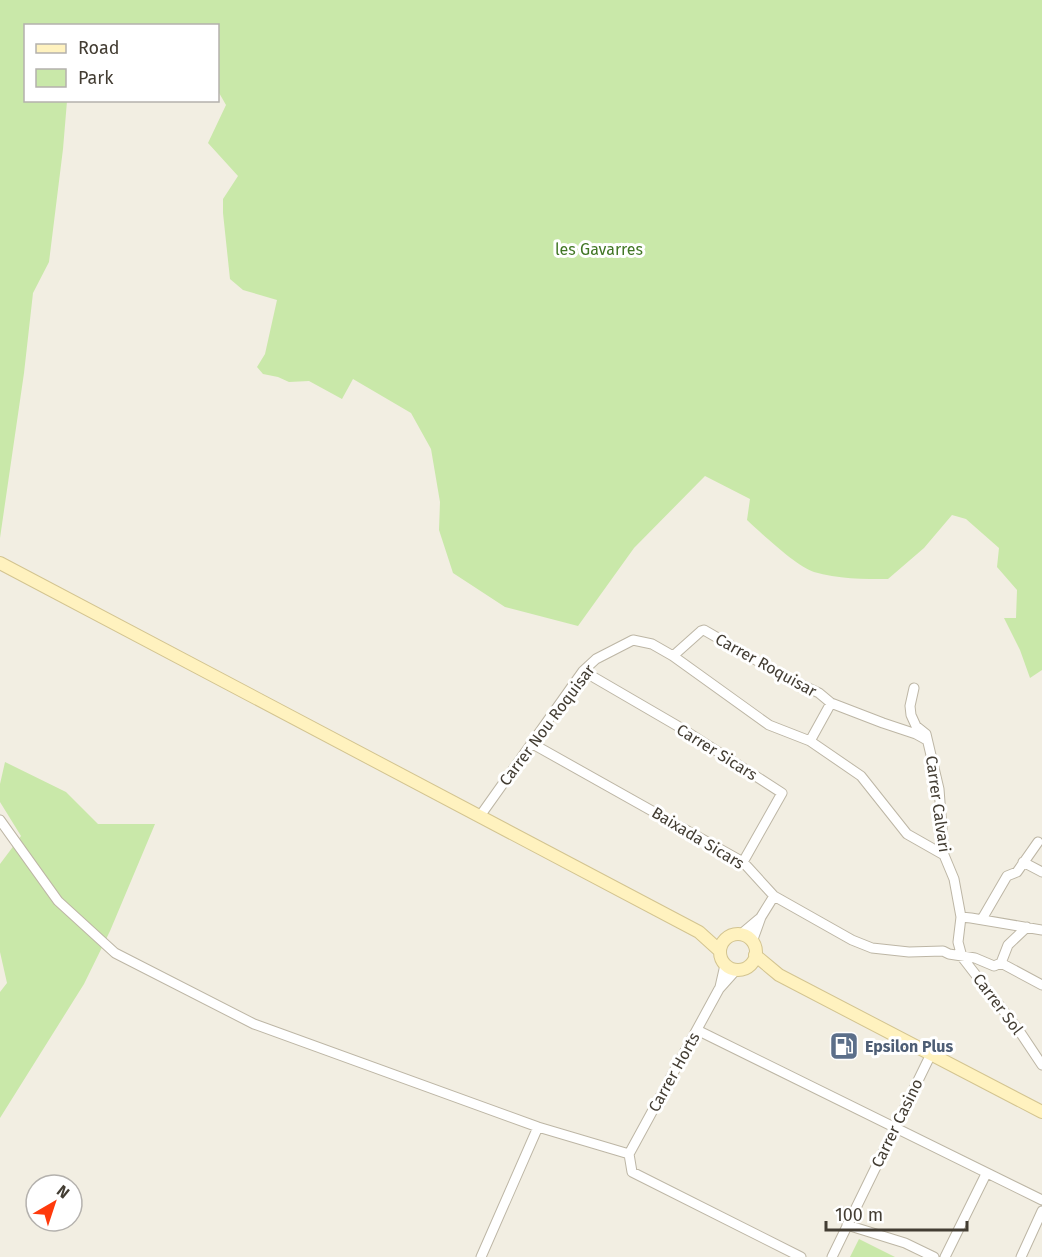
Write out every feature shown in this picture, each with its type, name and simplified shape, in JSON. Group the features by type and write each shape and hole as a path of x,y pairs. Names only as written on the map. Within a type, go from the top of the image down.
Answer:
{"street":[{"path":"0,563 699,932 720,951"},
{"name":"Carrer Roquisar","path":"673,656 704,630 787,678 819,693 831,704 928,740"},
{"name":"Carrer Nou Roquisar","path":"480,816 583,671 596,659 633,640 652,644 673,656 769,725 810,741 861,776 907,834 944,855"},
{"name":"Carrer Sicars","path":"583,671 681,728 782,793 743,862"},
{"name":"Carrer Calvari","path":"914,688 910,706 911,716 916,726 926,734 939,789 944,855 954,879 960,917 958,942"},
{"name":"Carrer Roquisar","path":"810,741 831,704"},
{"name":"Baixada Sicars","path":"531,742 743,862 774,896 852,940 872,948 909,952 944,951 962,957 975,958 994,966 1001,963 1042,985"},
{"path":"0,820 58,901 115,953 254,1024 538,1127 629,1154 633,1172 801,1257"},
{"path":"982,919 1007,876 1017,872 1038,842"},
{"path":"1023,862 1042,872"},
{"path":"752,942 761,917 774,896"},
{"path":"699,932 727,938 740,935 761,917"},
{"path":"960,917 1042,930"},
{"path":"1001,963 1008,945 1027,927"},
{"path":"740,935 752,942 755,955 779,975 1042,1112"},
{"path":"727,938 720,951 722,958 736,967 779,975"},
{"path":"944,951 958,942"},
{"name":"Carrer Sol","path":"958,942 962,957 1020,1032 1042,1065"},
{"path":"736,967 755,955"},
{"name":"Carrer Horts","path":"629,1154 719,989 736,967"},
{"path":"697,1030 1042,1200"},
{"name":"Carrer Casino","path":"832,1257 931,1054"},
{"path":"481,1257 538,1127"},
{"path":"945,1257 986,1174"},
{"path":"1021,1257 1042,1211"},
{"path":"847,1225 905,1243 934,1257"}],"green space":[{"name":"les Gavarres","path":"0,0 1042,0 1042,670 1030,678 1020,650 1004,618 1016,618 1017,590 997,567 999,548 966,519 952,515 924,548 888,579 832,576 807,569 789,557 747,520 750,499 705,476 634,548 578,626 505,607 453,573 439,530 440,502 431,449 411,413 353,379 342,399 309,381 289,382 263,374 257,367 265,354 277,300 243,290 230,279 223,199 238,176 208,143 226,105 219,93 219,24 24,24 24,102 67,102 49,262 33,293 0,538"},
{"path":"5,762 66,792 98,824 155,824 110,931 84,984 0,1118 0,992 7,983 0,952 0,864 21,836 0,802 0,784"},
{"path":"859,1239 895,1257 850,1257"}],"place":[{"name":"Epsilon Plus","path":"844,1046"}]}
